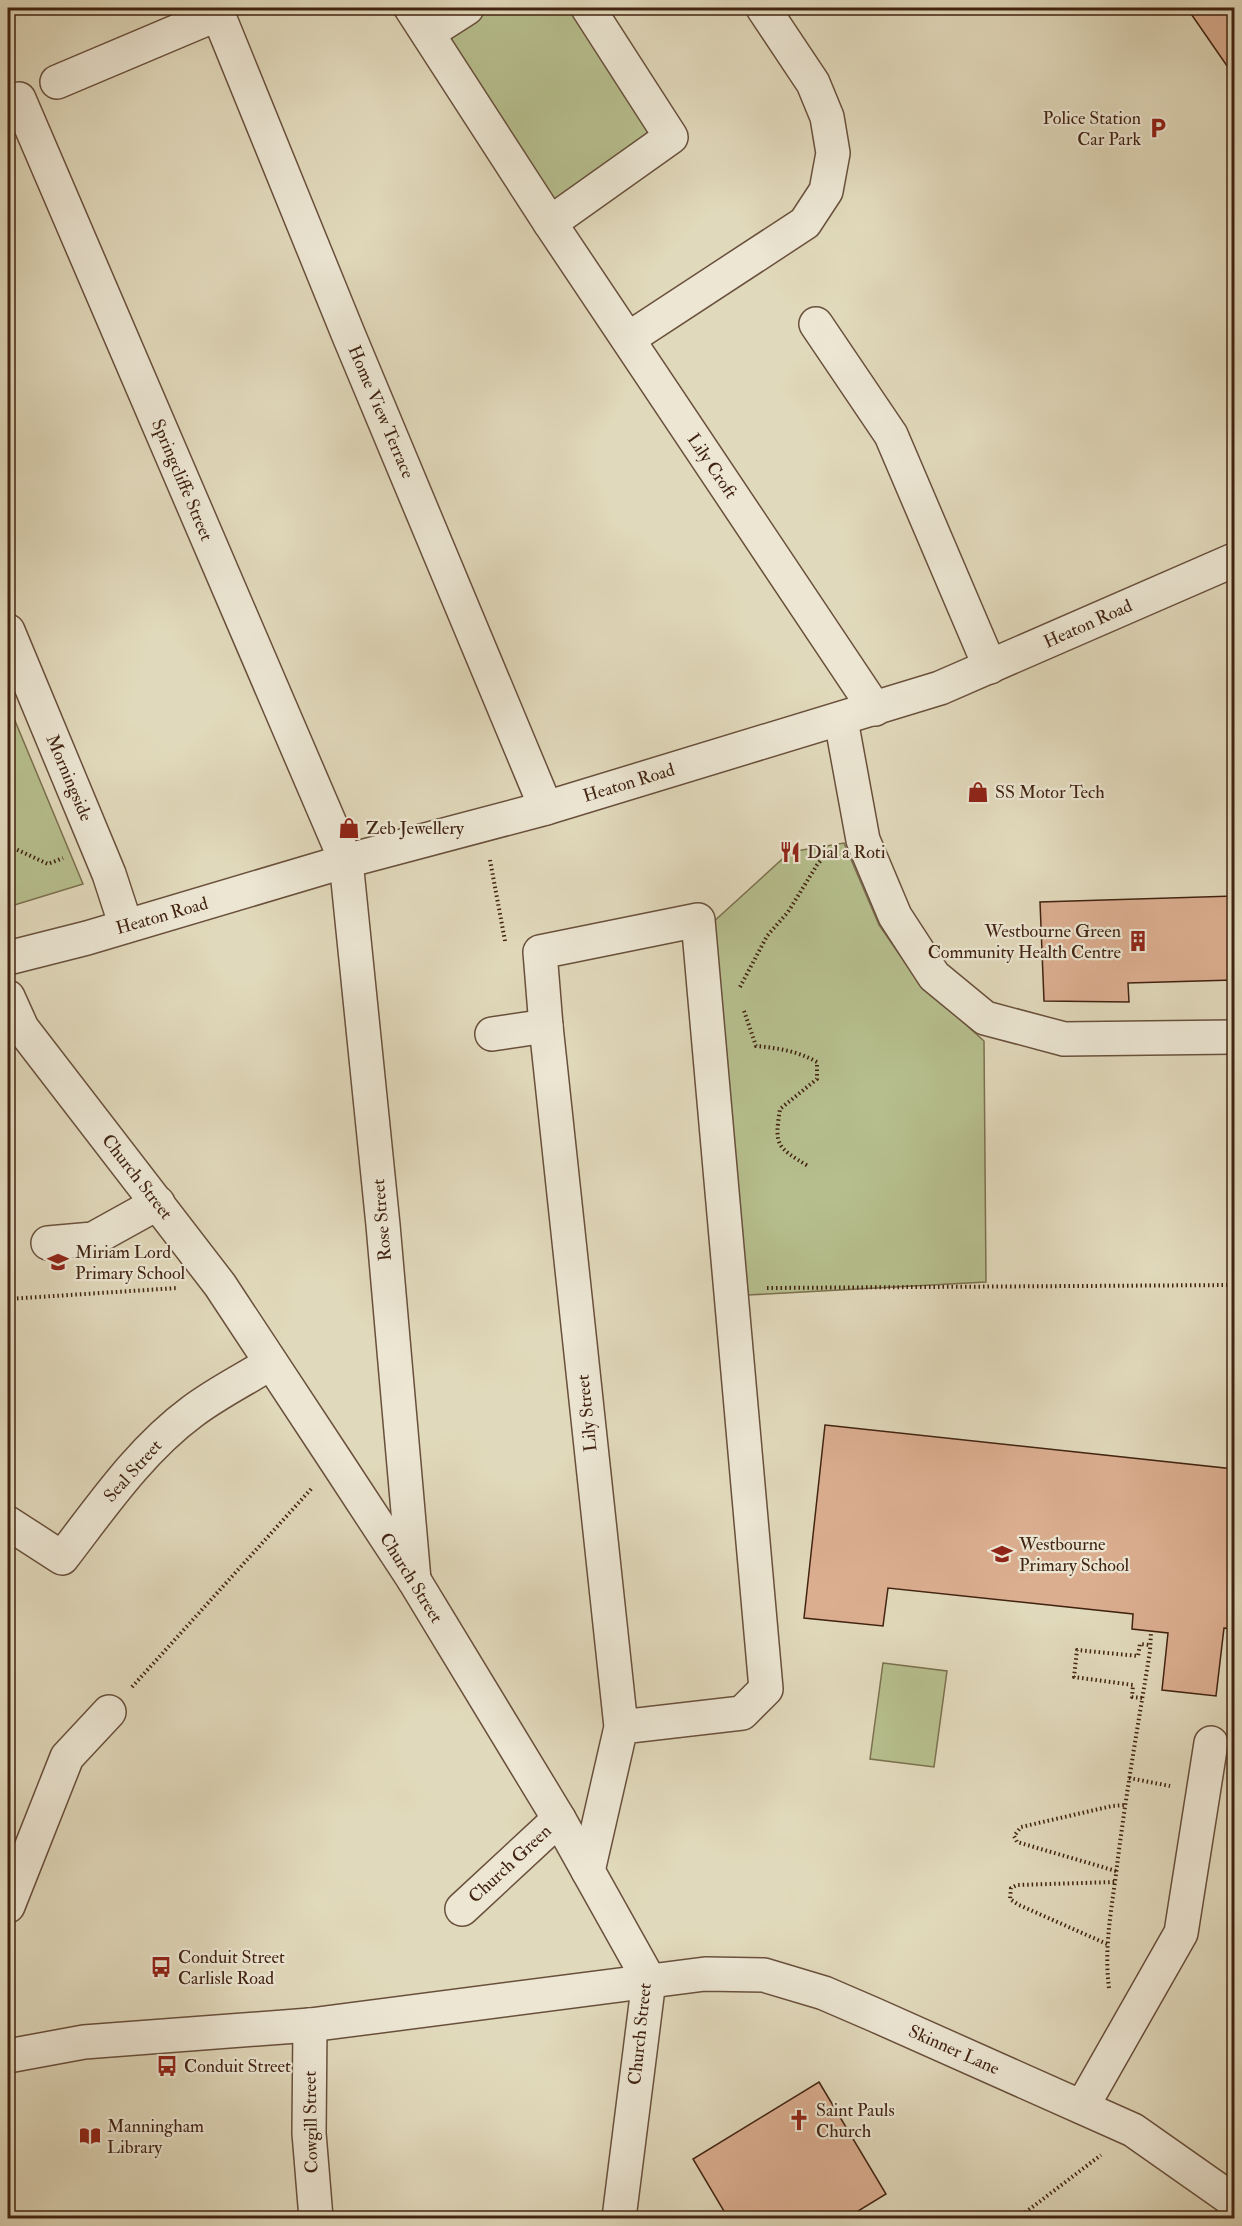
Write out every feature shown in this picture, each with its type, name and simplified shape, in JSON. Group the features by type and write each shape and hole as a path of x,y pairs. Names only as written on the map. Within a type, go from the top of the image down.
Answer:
{"street":[{"name":"Lily Croft","path":"467,8 420,20 550,223 875,709"},
{"path":"550,223 671,137 588,8"},
{"path":"628,339 805,223 826,191 833,153 827,117 813,83 763,8"},
{"name":"Home View Terrace","path":"57,82 218,14 546,808"},
{"name":"Springcliffe Street","path":"19,99 346,861"},
{"path":"816,324 891,435 990,667"},
{"name":"Heaton Road","path":"8,958 346,861 546,808 940,688 1234,560"},
{"name":"Morningside","path":"8,631 97,844 126,926"},
{"path":"841,720 863,840 895,916 934,976 985,1018 1064,1039 1234,1037"},
{"name":"Rose Street","path":"346,861 383,1225 414,1580"},
{"name":"Lily Street","path":"588,1872 621,1727 540,952 698,920 730,1288"},
{"name":"Church Street","path":"8,997 22,1028 220,1285 414,1580 559,1819 649,1980 619,2218"},
{"path":"492,1034 546,1026"},
{"path":"48,1243 93,1239 158,1203"},
{"path":"621,1727 742,1713 766,1689 730,1288"},
{"name":"Seal Street","path":"8,1523 62,1558 148,1450 193,1411 271,1363"},
{"path":"8,1906 67,1757 109,1712"},
{"path":"1082,2107 1181,1932 1211,1743"},
{"name":"Church Green","path":"462,1909 559,1819"},
{"name":"Skinner Lane","path":"649,1980 705,1974 764,1975 834,1997 1133,2130 1234,2201"},
{"path":"8,2056 84,2042 310,2025 649,1980"},
{"name":"Cowgill Street","path":"310,2025 309,2133 315,2218"}],"path":[{"path":"483,824 507,950"},
{"path":"9,846 48,864 97,844"},
{"path":"738,990 767,936 788,912 816,865 830,849"},
{"path":"741,1001 756,1046 780,1048 804,1054 817,1062 817,1079 780,1109 775,1136 784,1152 808,1166"},
{"path":"8,1299 220,1285"},
{"path":"730,1288 1234,1285"},
{"path":"109,1712 336,1461"},
{"path":"1107,1937 1151,1632"},
{"path":"1142,1698 1132,1697 1133,1685 1074,1677 1077,1650 1138,1656 1140,1644 1150,1645"},
{"path":"1130,1778 1159,1784"},
{"path":"1116,1871 1017,1842 1014,1836 1021,1827 1125,1805"},
{"path":"1107,1944 1019,1905 1010,1899 1011,1888 1017,1885 1114,1882"},
{"path":"1018,2218 1133,2130"}],"green space":[{"path":"411,8 588,8 671,137 550,223"},
{"path":"13,716 83,884 8,907 8,718"},
{"path":"844,843 879,925 917,980 984,1041 986,1282 748,1295 711,924 790,852"},
{"path":"883,1663 947,1671 934,1767 870,1759"}],"building":[{"path":"1187,8 1234,8 1234,76"},
{"name":"Westbourne Green Community Health Centre","path":"1234,896 1234,980 1128,983 1129,1002 1044,1001 1040,902"},
{"path":"825,1425 1234,1469 1234,1629 1224,1628 1216,1696 1162,1690 1168,1633 1132,1629 1133,1614 888,1588 883,1626 804,1618"},
{"name":"Saint Pauls Church","path":"819,2082 886,2194 858,2211 862,2218 728,2218 693,2159"}],"place":[{"name":"Police Station Car Park","path":"1158,128"},
{"name":"SS Motor Tech","path":"978,792"},
{"name":"Zeb Jewellery","path":"349,828"},
{"name":"Dial a Roti","path":"790,852"},
{"name":"Westbourne Green Community Health Centre","path":"1138,941"},
{"name":"Miriam Lord Primary School","path":"58,1262"},
{"name":"Westbourne Primary School","path":"1002,1554"},
{"name":"Conduit Street Carlisle Road","path":"161,1967"},
{"name":"Conduit Street","path":"167,2066"},
{"name":"Saint Pauls Church","path":"799,2120"},
{"name":"Manningham Library","path":"90,2136"}]}
